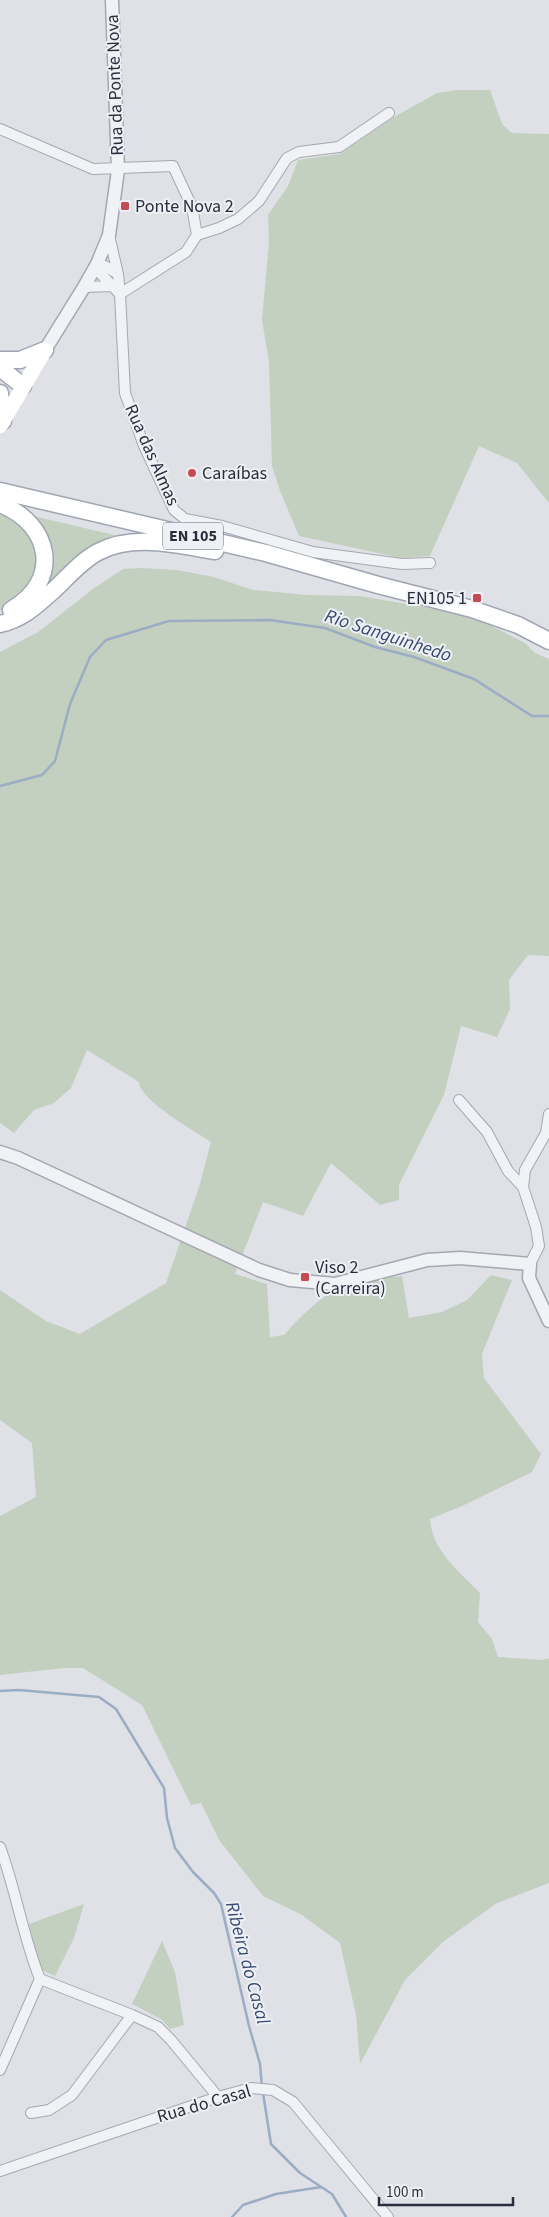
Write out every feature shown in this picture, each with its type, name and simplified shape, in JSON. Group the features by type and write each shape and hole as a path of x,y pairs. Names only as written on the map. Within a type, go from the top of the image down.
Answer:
{"main road":[{"path":"0,360 20,360 45,350"},
{"path":"1,424 45,350"},
{"path":"0,368 23,386"},
{"path":"0,380 23,386"},
{"path":"0,393 1,424"},
{"path":"0,614 21,604 32,594 40,583 45,554 34,527 12,509 2,496"},
{"name":"EN 105","path":"2,496 230,554 378,585"},
{"name":"EN 105","path":"2,496 266,553 478,611 518,625 549,641"},
{"path":"0,624 25,615 85,561 111,547 128,543 155,542 230,554"}],"street":[{"name":"Rua da Ponte Nova","path":"45,350 84,288 97,264 109,235 118,170 112,0"},
{"path":"84,288 117,290 186,252 197,235 238,219 259,201 287,158 299,152 339,147 389,113"},
{"path":"0,129 93,169 118,170 173,166 192,207 197,235"},
{"name":"Rua das Almas","path":"109,235 118,274 117,290 124,393 144,446 174,510 185,520 222,526 313,552 402,564 430,562"},
{"path":"97,264 100,274 117,290"},
{"path":"97,264 105,266 118,274"},
{"path":"459,1100 487,1132 508,1170 523,1187 536,1227 539,1246 530,1264 528,1278 549,1321"},
{"path":"523,1187 525,1170 546,1133 548,1118"},
{"path":"0,1152 18,1158 258,1270 290,1280 334,1284 427,1260 460,1258 530,1264"},
{"path":"0,1847 11,1878 33,1963 40,1979 158,2027 218,2097"},
{"path":"0,2070 40,1979"},
{"path":"31,2113 49,2110 72,2095 132,2015"},
{"name":"Rua do Casal","path":"0,2171 218,2097 251,2088 273,2090 293,2102 388,2217"}],"green space":[{"path":"457,90 490,90 502,124 512,133 549,134 549,503 517,463 479,446 430,556 401,558 299,536 280,491 272,466 269,362 262,320 269,242 268,215 288,186 298,160 340,154 394,117 437,93"},
{"path":"0,514 19,523 29,534 35,548 37,563 34,578 14,604 0,610"},
{"path":"29,515 127,538 43,595"},
{"path":"123,569 177,570 214,577 253,590 307,595 360,596 441,610 478,619 525,643 535,653 549,659 549,956 528,955 509,980 510,1009 497,1037 461,1026 444,1095 399,1185 399,1200 380,1205 331,1163 303,1216 263,1202 235,1274 267,1284 270,1337 284,1335 307,1311 333,1291 357,1283 402,1276 409,1318 442,1312 467,1300 491,1275 512,1280 482,1354 484,1378 541,1454 532,1472 460,1507 430,1519 432,1530 441,1551 480,1593 478,1622 492,1639 498,1657 542,1660 549,1658 549,1883 497,1903 444,1941 405,1980 360,2064 356,2015 340,1943 302,1915 263,1896 219,1840 201,1803 191,1805 142,1705 83,1668 64,1668 0,1675 0,1516 36,1497 32,1443 0,1420 0,1290 46,1321 80,1334 166,1283 200,1184 211,1142 181,1123 148,1098 139,1082 87,1050 71,1088 54,1103 34,1110 14,1133 0,1123 0,652 38,632 93,589"},
{"path":"84,1904 74,1938 55,1976 44,1971 39,1965 29,1924"},
{"path":"162,1941 175,1972 184,2025 170,2029 161,2019 132,2004"}],"waterway":[{"name":"Rio Sanguinhedo","path":"0,786 42,775 55,761 70,704 90,657 106,640 169,621 270,620 325,628 375,647 414,657 474,679 532,716 549,716"},
{"name":"Ribeira do Casal","path":"0,1691 19,1690 99,1697 116,1709 164,1788 167,1818 175,1848 193,1872 214,1893 221,1904 249,2026 260,2064 262,2087"},
{"name":"Ribeira do Casal","path":"263,2093 271,2144 300,2173 332,2194 346,2217"},
{"name":"Ribeira do Casal","path":"232,2217 243,2205 276,2194 321,2187"}],"place":[{"name":"Ponte Nova 2","path":"125,206"},
{"name":"Caraíbas","path":"192,473"},
{"name":"EN105 1","path":"477,598"},
{"name":"Viso 2 (Carreira)","path":"305,1277"}]}
